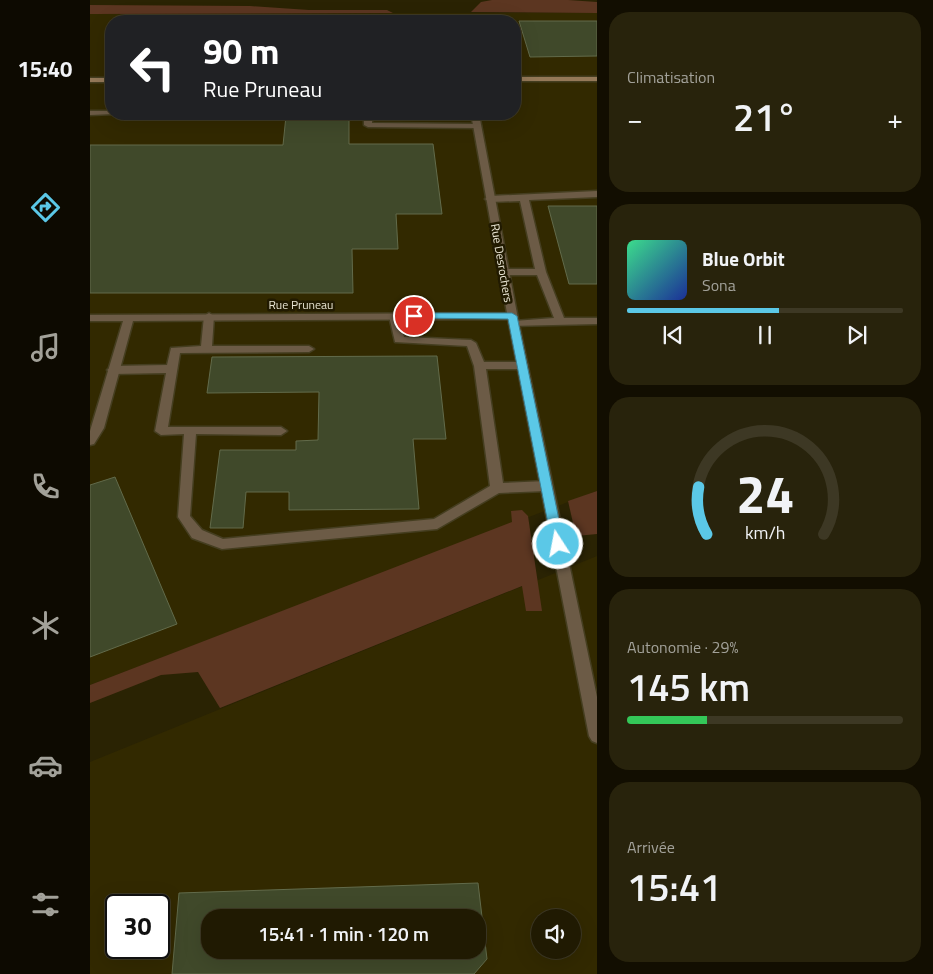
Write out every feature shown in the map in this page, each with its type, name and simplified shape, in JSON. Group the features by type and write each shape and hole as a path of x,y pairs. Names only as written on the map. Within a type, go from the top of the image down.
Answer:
{"street":[{"path":"521,79 597,78"},
{"path":"90,80 105,80"},
{"path":"90,113 105,113"},
{"path":"368,120 368,125 476,120"},
{"name":"Rue Desrochers","path":"476,120 513,320 597,736"},
{"path":"490,199 597,194"},
{"path":"524,198 541,272 560,321"},
{"path":"504,272 541,272"},
{"path":"206,349 209,316"},
{"path":"394,316 399,340 471,343 480,366 497,488"},
{"name":"Rue Pruneau","path":"90,318 394,316 597,321"},
{"path":"90,441 98,428 129,318"},
{"path":"281,430 161,430 175,350 309,349"},
{"path":"480,366 522,365"},
{"path":"113,370 172,369"},
{"path":"190,430 184,517 197,534 222,544 437,524 497,488 546,486"}],"shaded area":[{"path":"492,0 597,2 597,13 471,12 481,2"},
{"path":"90,5 250,6 309,10 387,10 393,13 90,14"},
{"path":"597,13 597,491 90,685 90,14"},
{"path":"597,491 597,534 576,536 568,501"},
{"path":"522,510 528,516 542,611 526,611 522,586 220,708 198,672 161,675 90,703 90,685 512,522 511,511"},
{"path":"597,556 597,974 90,974 90,762"}],"building":[{"path":"521,21 597,21 597,56 530,57 521,28"},
{"path":"286,120 349,120 349,144 433,144 442,214 396,214 398,249 352,249 353,293 90,293 90,145 283,145"},
{"path":"548,206 597,206 597,284 569,284"},
{"path":"437,356 446,439 413,439 419,509 289,510 289,492 246,492 243,528 210,528 220,450 296,450 296,441 318,440 319,392 207,393 212,357"},
{"path":"115,477 177,624 90,657 90,485"},
{"path":"478,883 481,909 201,909 201,959 486,959 486,951 487,959 474,974 172,974 179,893"}],"route":[{"path":"414,316 512,316 558,544"}]}
